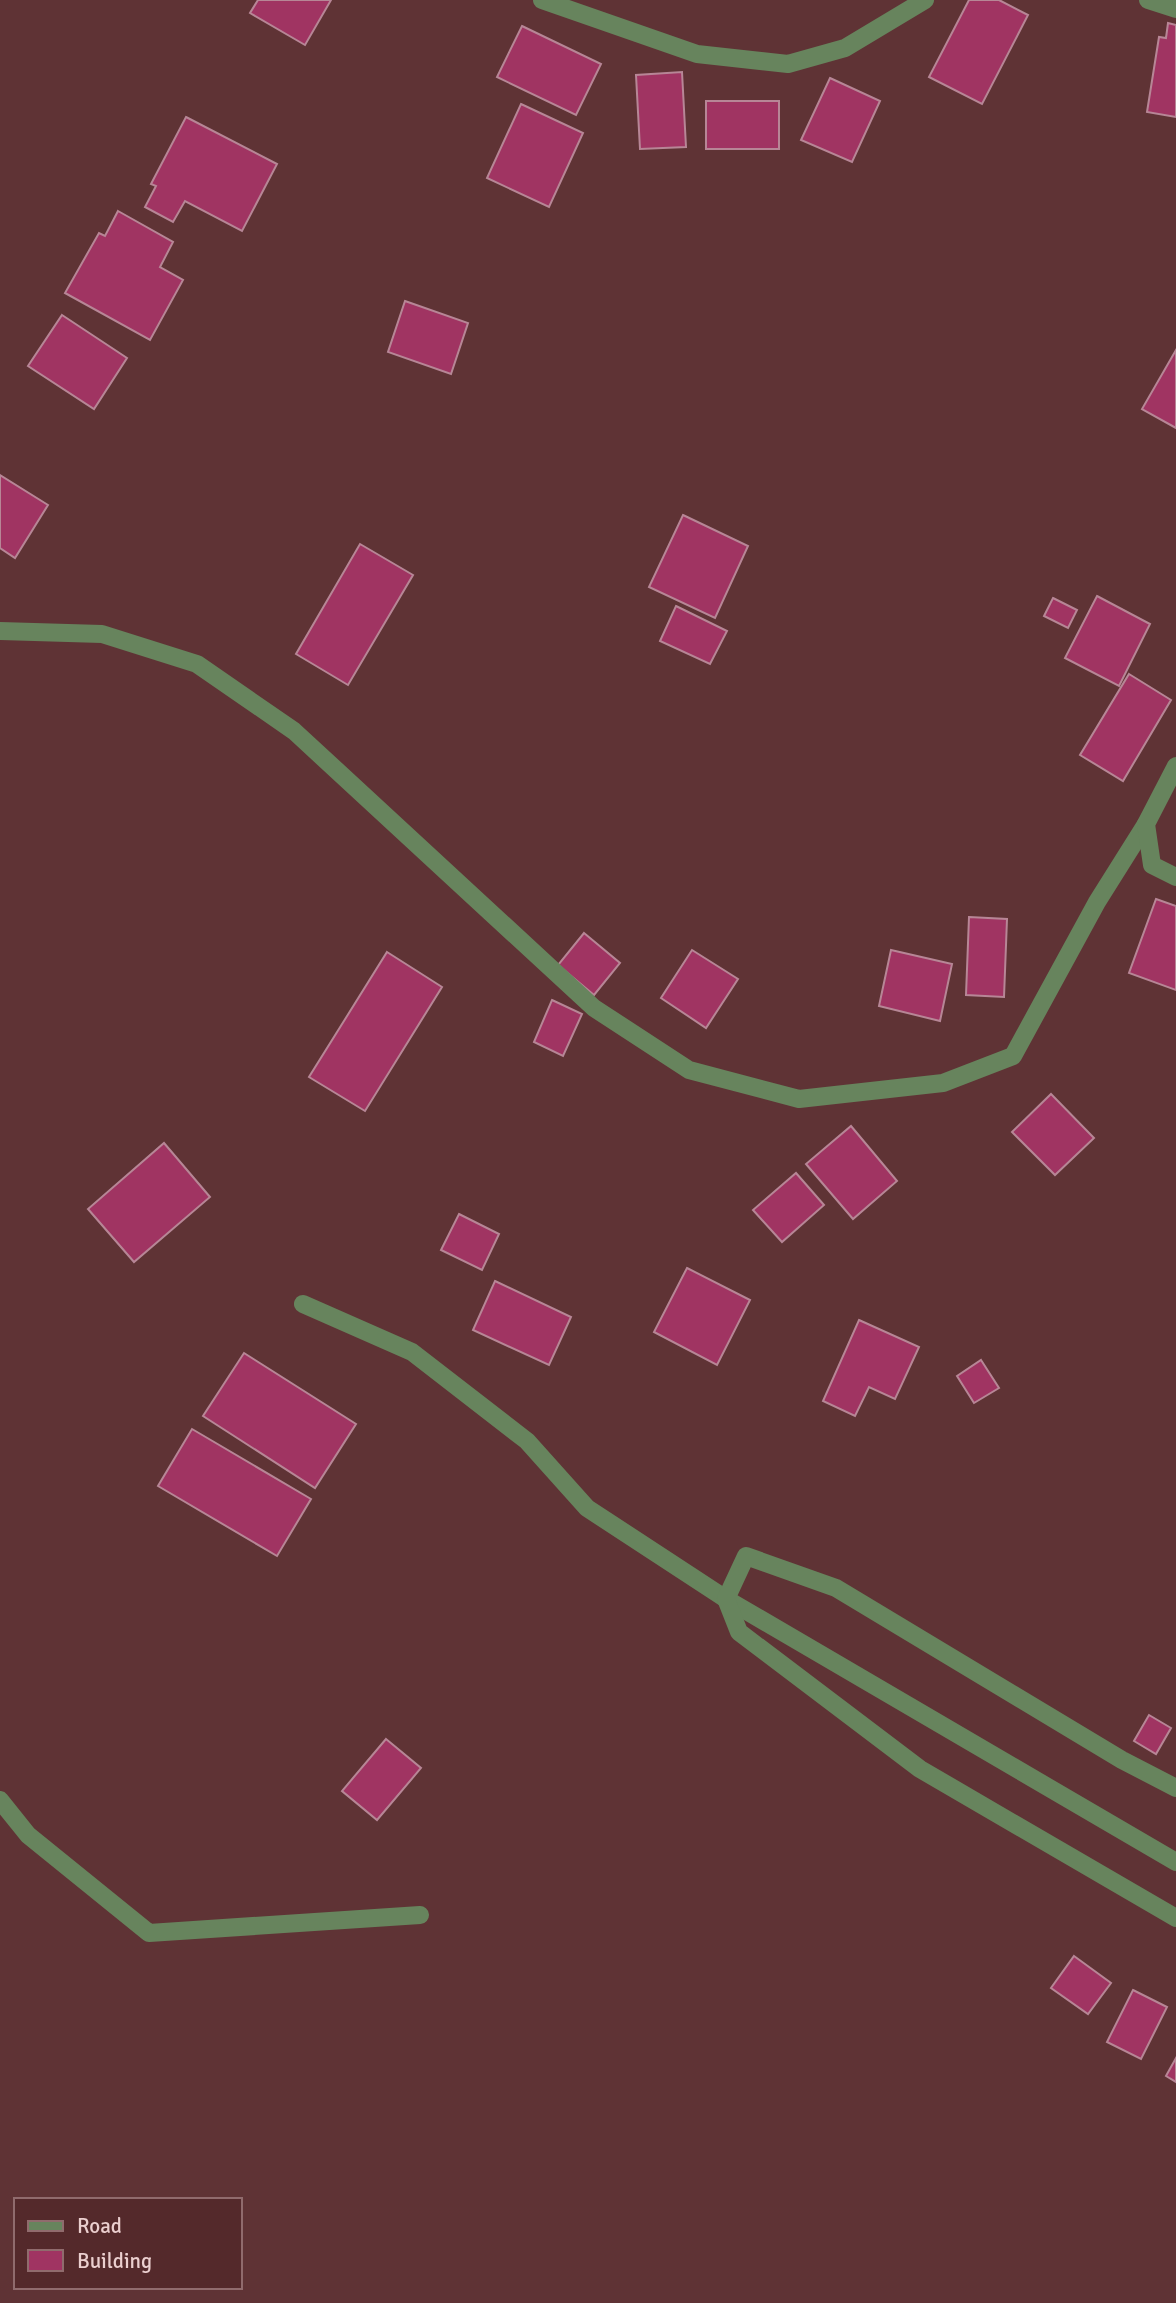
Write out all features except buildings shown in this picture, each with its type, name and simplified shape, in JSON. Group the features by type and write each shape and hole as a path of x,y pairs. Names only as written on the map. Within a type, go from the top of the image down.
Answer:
{"street":[{"path":"542,0 697,54 788,64 845,48 925,0"},
{"path":"1148,0 1176,9"},
{"path":"0,631 102,634 197,664 294,731 594,1008 689,1070 799,1099 943,1083 1013,1056 1097,902 1146,824 1176,766"},
{"path":"1146,824 1152,865 1176,877"},
{"path":"303,1304 412,1352 527,1441 587,1508 726,1599 1176,1863"},
{"path":"1176,1788 1122,1760 836,1588 746,1556 726,1599 739,1632 920,1769 1176,1918"},
{"path":"0,1800 28,1835 149,1933 420,1915"}]}
